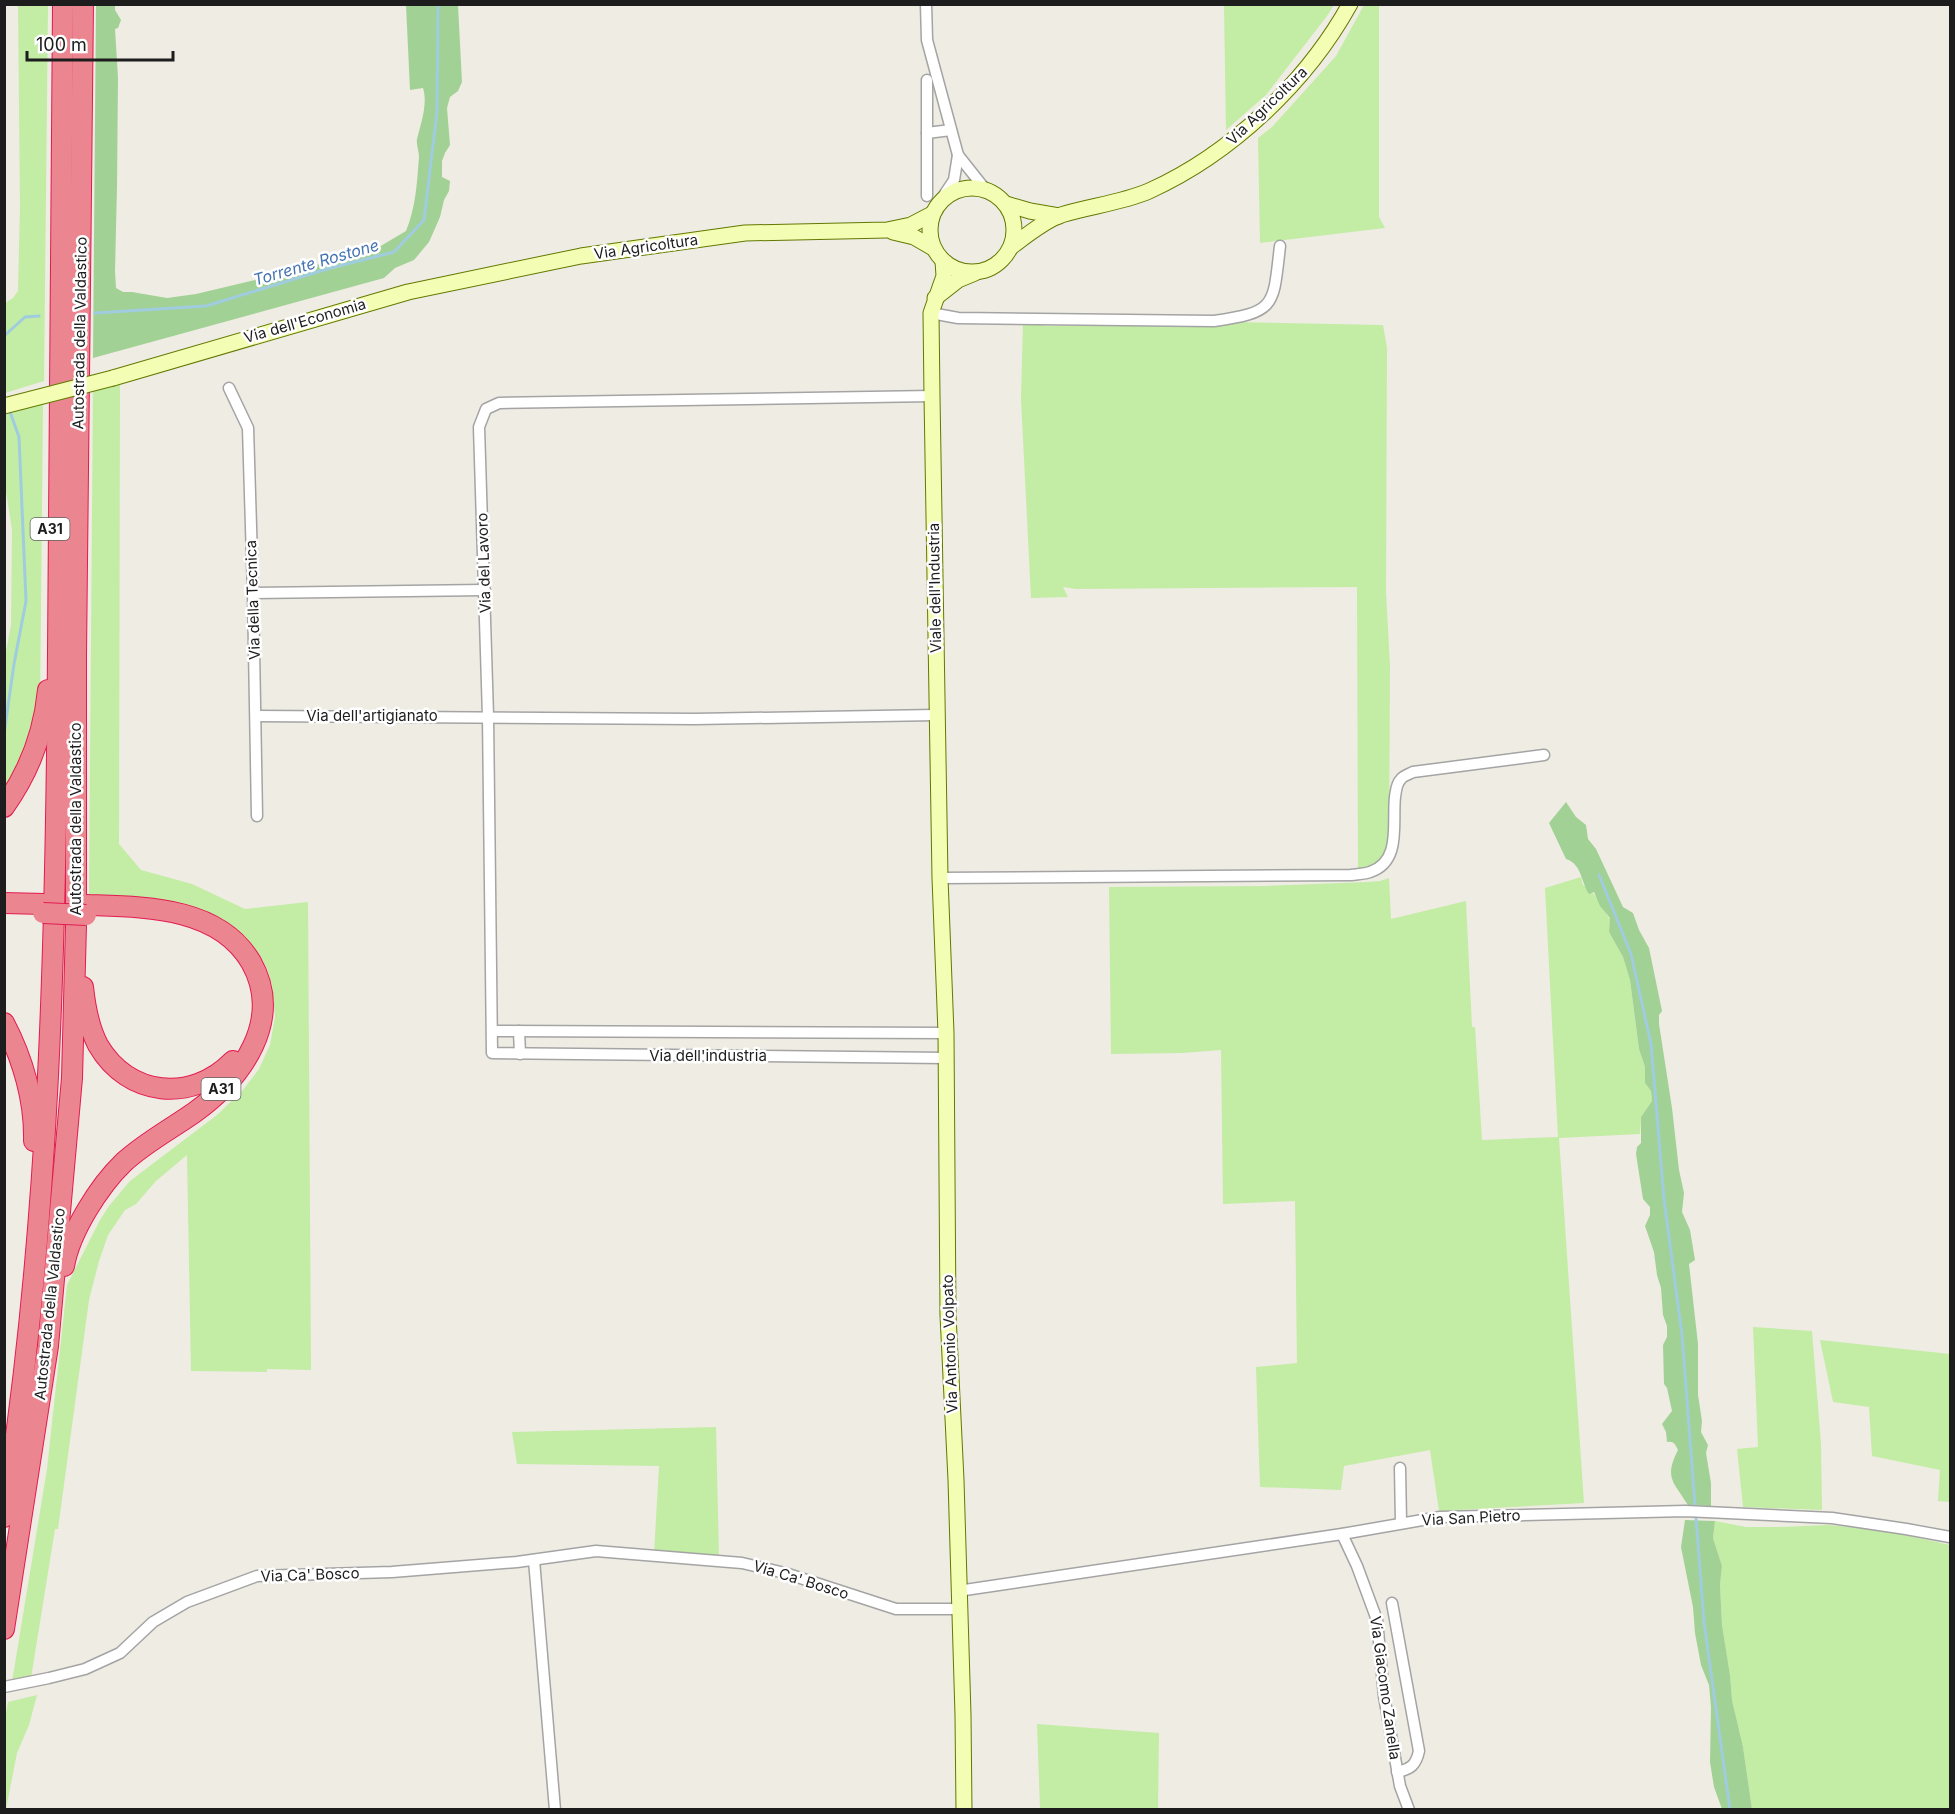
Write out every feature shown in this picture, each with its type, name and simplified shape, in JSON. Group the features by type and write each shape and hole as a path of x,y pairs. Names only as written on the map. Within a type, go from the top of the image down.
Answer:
{"highway":[{"name":"Autostrada della Valdastico","path":"4,1517 27,1351 43,1186 54,950 57,853 63,4"},
{"name":"Autostrada della Valdastico","path":"4,1629 48,1346 72,1078 83,915 76,656 83,4"},
{"name":"A31","path":"4,807 24,774 38,740 47,694 50,666 52,419 61,334"},
{"name":"A31","path":"4,903 83,915 137,916 182,922 206,931 226,945 242,965 252,989 254,1015 248,1038 223,1071 192,1086 167,1089 136,1081 111,1062 98,1045 91,1026 84,993 83,915"},
{"name":"A31","path":"4,913 43,909"},
{"name":"A31","path":"48,1346 66,1255 77,1226 123,1163 156,1136 196,1111 238,1071 260,1031 263,1010 260,984 246,954 233,939 214,927 192,917 167,910 83,915"},
{"path":"4,1023 24,1070 35,1124 27,1351"}],"main road":[{"name":"Via Agricoltura","path":"1011,247 1026,235 1059,216 1148,191 1227,145 1253,123 1319,54 1350,4"},
{"path":"933,306 958,280 989,269 998,263 1011,247 1014,236 1014,225 1006,204 997,195 985,189 961,188 933,204 929,225 933,248 943,261 953,268 965,272 989,269"},
{"name":"Via Agricoltura","path":"408,292 581,256 745,233 887,230 911,225 933,204"},
{"name":"Via Agricoltura","path":"1006,204 1059,216"},
{"name":"Via Agricoltura","path":"887,230 914,237 933,248"},
{"name":"Viale dell'Industria","path":"940,878 932,396 933,306 944,276 943,261"},
{"name":"Via dell'Economia","path":"4,398 202,350 408,292"},
{"name":"Via dell'Economia","path":"4,406 113,373"},
{"name":"Via Antonio Volpato","path":"940,878 946,1033 948,1315 956,1480 964,1809"}],"street":[{"path":"926,4 927,40 958,155 985,189"},
{"path":"927,80 927,133 933,204"},
{"path":"927,133 951,130"},
{"path":"933,204 954,180 958,155"},
{"path":"933,306 958,318 1214,321 1240,317 1255,313 1268,304 1275,291 1280,246"},
{"name":"Via della Tecnica","path":"229,388 248,428 254,593 257,816"},
{"name":"Via del Lavoro","path":"488,716 479,428 486,409 499,403 932,396"},
{"path":"254,593 485,590"},
{"path":"488,716 695,719 936,715"},
{"name":"Via dell'artigianato","path":"256,716 488,716"},
{"name":"Via dell'industria","path":"488,716 492,1053 946,1058"},
{"path":"940,878 1352,875 1371,872 1380,866 1390,855 1392,849 1396,787 1401,779 1413,772 1544,755"},
{"name":"Via dell'industria","path":"493,1031 946,1033"},
{"path":"519,1031 520,1054"},
{"path":"1401,1470 1401,1522"},
{"name":"Via San Pietro","path":"958,1591 1342,1534 1440,1517 1684,1510 1832,1518 1906,1528 1950,1538"},
{"name":"Via Giacomo Zanella","path":"1342,1534 1358,1566 1377,1620 1384,1696 1400,1786 1409,1809"},
{"name":"Via Ca' Bosco","path":"4,1687 85,1669 120,1653 153,1622 187,1602 257,1576 392,1572 534,1560 596,1551 742,1563 784,1573 896,1609 959,1609"},
{"path":"534,1560 555,1809"},
{"path":"1392,1603 1419,1751 1415,1764 1409,1770 1397,1772"}],"green space":[{"path":"18,5 48,5 44,381 5,393 5,303 18,291 20,207"},
{"path":"96,5 115,5 115,10 121,20 118,28 115,29 118,78 116,288 123,292 167,298 196,294 306,268 379,247 406,231 416,194 419,157 417,141 425,100 423,88 410,90 406,5 458,5 462,82 458,91 450,97 447,108 450,145 442,161 442,177 450,181 449,191 429,242 414,260 395,268 384,278 93,358"},
{"path":"1224,5 1334,5 1266,95 1226,130"},
{"path":"1364,5 1379,5 1379,217 1385,228 1260,243 1258,138 1272,127 1336,56"},
{"path":"1023,321 1046,326 1219,326 1233,322 1383,325 1387,348 1386,592 1390,666 1389,852 1378,867 1358,868 1357,587 1076,589 1063,587 1068,597 1031,598 1021,399"},
{"path":"120,379 119,844 141,870 192,884 245,909 308,902 311,1370 191,1371 187,1155 156,1181 136,1204 125,1210 108,1235 99,1261 89,1300 58,1529 55,1529 31,1678 12,1682 47,1469 67,1285 100,1220 130,1181 217,1115 243,1090 259,1069 270,1045 275,1017 272,985 267,968 259,954 249,941 219,919 89,898 93,385"},
{"path":"43,402 40,708 18,765 5,789 4,661 11,625 12,530 5,485 5,415"},
{"path":"1566,802 1576,817 1586,825 1588,839 1596,849 1623,907 1633,913 1649,948 1662,1011 1659,1015 1659,1024 1684,1193 1682,1212 1690,1230 1695,1260 1689,1264 1698,1344 1701,1432 1708,1445 1706,1453 1711,1483 1711,1506 1688,1505 1672,1479 1672,1467 1678,1450 1674,1443 1667,1442 1662,1424 1672,1411 1664,1384 1663,1345 1667,1337 1667,1326 1663,1315 1661,1288 1654,1252 1645,1226 1650,1215 1650,1207 1643,1199 1636,1154 1637,1147 1641,1143 1641,1117 1652,1101 1651,1091 1645,1083 1645,1067 1639,1049 1630,980 1623,957 1609,932 1610,918 1600,906 1594,892 1589,894 1575,865 1566,859 1549,823"},
{"path":"1581,877 1583,885 1595,896 1610,919 1609,932 1623,957 1630,980 1639,1049 1645,1067 1645,1083 1651,1091 1652,1101 1641,1117 1640,1134 1559,1138 1584,1503 1439,1511 1430,1450 1344,1466 1341,1490 1260,1487 1256,1367 1297,1363 1295,1201 1223,1204 1221,1050 1111,1054 1109,887 1266,886 1368,882 1389,878 1391,919 1466,901 1472,1027 1475,1027 1482,1140 1558,1137 1545,888"},
{"path":"1753,1327 1812,1331 1821,1444 1822,1510 1743,1507 1737,1449 1758,1447"},
{"path":"1820,1340 1950,1354 1950,1502 1938,1501 1940,1470 1872,1456 1869,1407 1833,1402"},
{"path":"716,1427 719,1558 654,1554 659,1466 517,1464 512,1432"},
{"path":"1685,1520 1715,1521 1713,1538 1722,1566 1720,1585 1722,1625 1732,1700 1743,1747 1752,1809 1722,1809 1714,1787 1710,1762 1709,1685 1701,1665 1693,1607 1681,1547"},
{"path":"1715,1521 1746,1527 1829,1525 1887,1531 1950,1545 1950,1809 1752,1809 1743,1747 1732,1700 1722,1625 1720,1585 1722,1566 1713,1538"},
{"path":"37,1695 29,1725 17,1753 5,1809 4,1723 8,1702"},
{"path":"1037,1724 1159,1733 1158,1809 1040,1809"}],"waterway":[{"name":"Torrente Rostone","path":"95,313 206,306 327,269 394,252 424,220 437,112 438,4"},
{"name":"Torrente Rostone","path":"4,336 25,317 39,316"},
{"name":"Torrente Rostone","path":"4,734 26,601 19,437 9,409"},
{"path":"1599,875 1631,954 1651,1044 1664,1199 1682,1335 1704,1622 1730,1810"}]}
